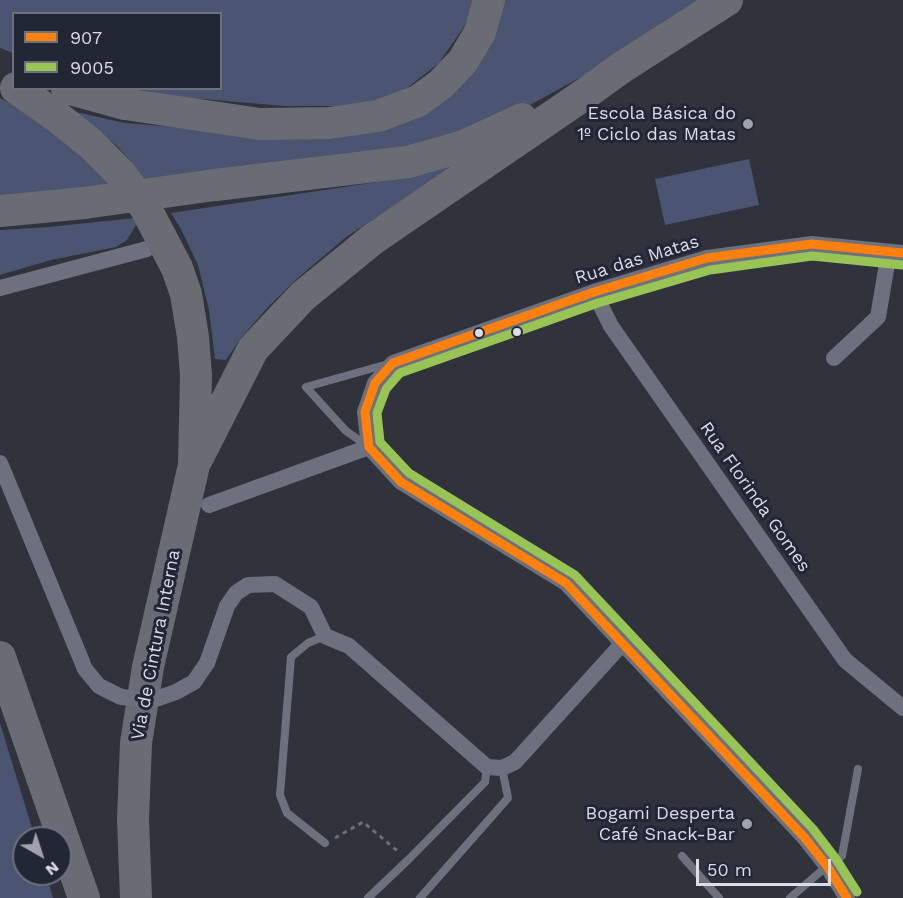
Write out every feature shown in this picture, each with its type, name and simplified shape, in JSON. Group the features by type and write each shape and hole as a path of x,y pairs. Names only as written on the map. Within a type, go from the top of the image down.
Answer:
{"highway":[{"path":"74,90 125,104 260,124 329,123 378,116 418,101 441,84 463,61 480,32 489,0"},
{"path":"194,465 253,349 303,296 374,238 621,68 727,0"},
{"path":"5,211 408,162 464,146 540,111 621,68"},
{"path":"0,76 12,86"},
{"path":"18,90 91,144 120,173 145,207 177,268 186,294 195,356 194,465"},
{"name":"Via de Cintura Interna","path":"136,898 134,819 136,743 148,667 194,465"},
{"path":"0,657 84,898"}],"street":[{"name":"Rua das Matas","path":"393,363 594,292 707,258 812,244 896,253"},
{"path":"0,288 147,249"},
{"path":"834,358 878,317 896,253"},
{"name":"Rua Florinda Gomes","path":"594,292 611,326 845,660 903,708"},
{"path":"393,363 375,383 365,412 369,447 401,482 566,583 804,837 827,866 847,898"},
{"path":"209,505 369,447"},
{"path":"0,463 85,669 99,686 121,697 153,700 176,692 194,682 207,663 227,606 236,593 248,585 275,584 311,607 326,636 349,646 494,768 515,762 622,644"}],"lane":[{"path":"369,447 346,431 306,387 393,363"},
{"path":"325,843 287,813 280,795 291,657 308,643 326,636"},
{"path":"368,898 485,782 494,768"},
{"path":"420,898 508,798 494,768"},
{"path":"790,898 842,856 858,769"},
{"path":"682,856 718,898"}],"path":[{"path":"325,843 363,822 408,860"}],"shaded area":[{"path":"0,0 475,0 465,25 439,63 406,89 362,106 283,106 180,97 142,90 222,90 222,12 12,12 12,53 0,48"},
{"path":"501,0 705,0 583,76 530,105 464,132 392,152 142,180 130,160 117,146 76,112 125,123 189,128 404,118"},
{"path":"0,98 36,117 116,186 0,199"},
{"path":"749,159 759,205 665,225 655,179"},
{"path":"463,160 345,238 268,307 241,338 226,360 215,359 209,310 198,265 171,213 384,181 427,172"},
{"path":"135,218 136,225 127,240 116,247 51,260 0,275 0,230"},
{"path":"0,723 31,826 12,826 12,886 50,886 53,898 0,898"}],"transit line":[{"name":"907","path":"847,898 827,866 804,837 566,583 401,482 369,447 365,412 375,383 393,363 594,292 707,258 812,244 903,253"},
{"name":"9005","path":"857,892 813,829 575,575 409,473 380,442 377,413 386,389 400,373 598,303 710,270 812,256 902,265"}],"place":[{"name":"Escola Básica do 1º Ciclo das Matas","path":"748,124"},
{"name":"Bogami Desperta Café Snack-Bar","path":"747,824"}]}
